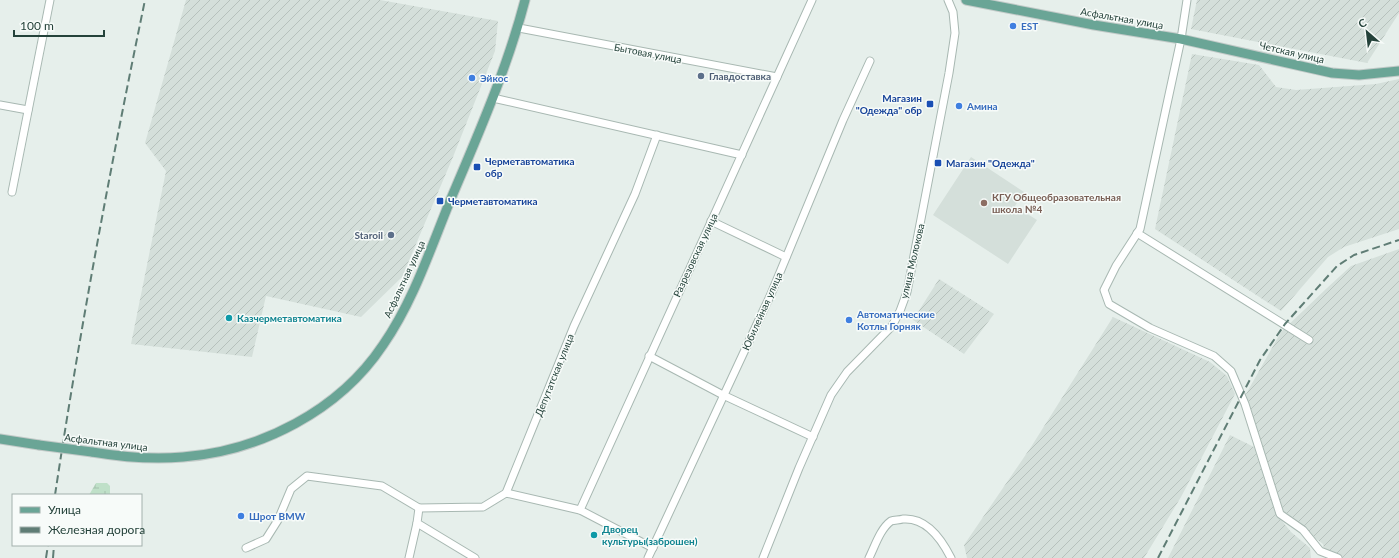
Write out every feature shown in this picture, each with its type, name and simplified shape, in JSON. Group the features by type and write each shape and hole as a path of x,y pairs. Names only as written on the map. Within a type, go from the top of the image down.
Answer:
{"main road":[{"name":"Асфальтная улица","path":"0,439 92,452 150,458 194,456 231,449 256,441 308,416 346,388 360,375 383,346 407,304 493,98 519,28 526,0"},
{"name":"Асфальтная улица","path":"966,0 1094,25 1181,39"},
{"name":"Четская улица","path":"1181,39 1332,73 1359,75 1399,70"}],"street":[{"path":"12,192 50,0"},
{"name":"Разрезовская улица","path":"580,510 812,0"},
{"name":"улица Молокова","path":"763,558 831,395 847,372 892,326 900,311 907,292 949,73 955,33 953,12 948,0"},
{"path":"1187,0 1181,39 1140,229 1116,266 1104,290 1110,304 1150,328 1214,356 1230,371 1245,404 1280,514 1303,530 1320,551 1338,558"},
{"name":"Бытовая улица","path":"519,28 777,77"},
{"name":"Юбилейная улица","path":"648,558 786,257 870,61"},
{"path":"493,98 742,154"},
{"path":"0,105 28,110"},
{"name":"Депутатская улица","path":"506,493 574,326 636,194 656,135"},
{"path":"711,221 786,257"},
{"path":"1137,233 1309,340"},
{"path":"649,356 723,395 813,437"},
{"path":"246,548 266,539 278,520 290,489 307,476 382,486 419,508 483,507 506,493 580,510 653,548"},
{"path":"409,558 419,508"},
{"path":"869,558 883,529 892,521 906,519 917,521 933,530 951,558"},
{"path":"417,523 475,558"}],"shaded area":[{"path":"186,0 380,0 498,21 495,51 453,157 402,277 361,317 266,296 252,357 131,344 166,171 145,143"},
{"path":"1197,0 1399,0 1399,13 1367,63 1191,29"},
{"path":"1192,54 1259,65 1276,87 1296,90 1376,84 1399,79 1399,229 1344,247 1328,257 1281,311 1155,229"},
{"path":"971,157 1024,192 1015,206 1037,220 1008,264 933,215"},
{"path":"1399,249 1399,558 1326,558 1323,544 1283,514 1246,394 1281,332 1327,288 1351,266"},
{"path":"939,279 994,314 964,354 913,320"},
{"path":"1113,317 1210,362 1227,376 1235,394 1181,497 1144,558 967,558 964,545 1031,447"},
{"path":"1230,435 1254,447 1275,512 1291,532 1310,548 1311,558 1168,558"}],"green space":[{"path":"96,483 107,483 110,486 110,494 90,494"}],"railway":[{"path":"55,494 97,247 145,0"},
{"path":"1158,558 1260,360 1285,324 1337,266 1354,255 1399,240"},
{"path":"46,558 48,546"},
{"path":"53,558 54,546"}],"place":[{"name":"EST","path":"1013,26"},
{"name":"Главдоставка","path":"701,76"},
{"name":"Эйкос","path":"472,78"},
{"name":"Магазин \"Одежда\" обр","path":"930,104"},
{"name":"Амина","path":"959,106"},
{"name":"Магазин \"Одежда\"","path":"938,163"},
{"name":"Черметавтоматика обр","path":"477,167"},
{"name":"Черметавтоматика","path":"440,201"},
{"name":"КГУ Общеобразовательная школа №4","path":"984,203"},
{"name":"Staroil","path":"391,235"},
{"name":"Казчерметавтоматика","path":"229,318"},
{"name":"Автоматические Котлы Горняк","path":"849,320"},
{"name":"Шрот BMW","path":"241,516"},
{"name":"Дворец культуры(заброшен)","path":"594,535"}]}
